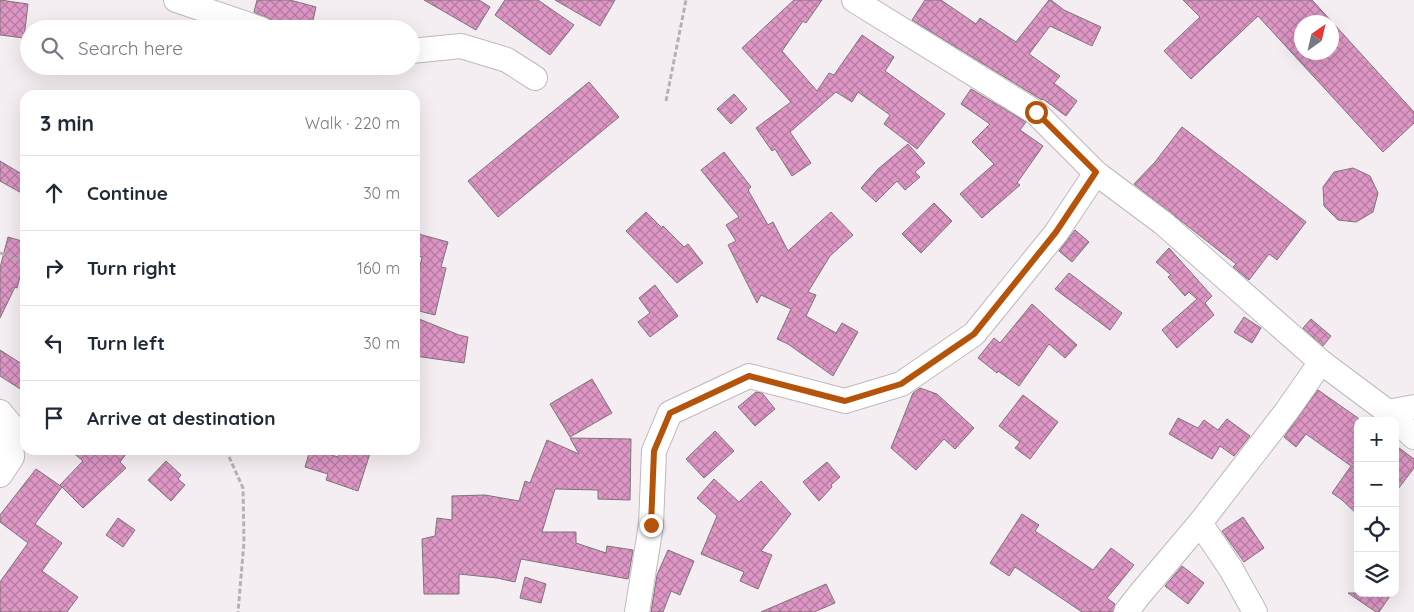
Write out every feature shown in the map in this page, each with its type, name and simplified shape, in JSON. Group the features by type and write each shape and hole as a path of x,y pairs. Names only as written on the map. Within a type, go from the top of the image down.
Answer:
{"street":[{"path":"176,0 235,20"},
{"path":"854,0 1036,112 1096,172 1163,223 1322,362 1388,412 1414,438"},
{"path":"420,50 461,46 507,60 535,78"},
{"path":"637,612 651,525 654,451 670,413 749,376 845,401 901,384 974,334 1056,232 1096,172"},
{"path":"1126,612 1200,522 1286,412 1322,362"},
{"path":"1388,412 1414,407"},
{"path":"0,412 10,424 12,457 0,475"},
{"path":"1200,522 1231,569 1255,612"}],"path":[{"path":"666,101 686,0"},
{"path":"0,254 20,260"},
{"path":"228,455 243,488 244,542 238,612"}],"building":[{"path":"0,0 28,4 26,20 20,20 20,38 0,35"},
{"path":"257,0 290,0 316,7 313,20 271,20 254,12"},
{"path":"424,0 479,0 490,7 476,30"},
{"path":"505,0 538,0 574,25 550,55 495,15"},
{"path":"555,0 615,0 600,26"},
{"path":"794,0 822,0 806,23 803,21 782,51 817,91 829,73 834,75 862,35 894,57 885,71 945,114 917,149 884,124 890,115 858,92 852,102 836,92 790,132 811,163 792,176 775,149 772,151 756,128 791,102 742,48"},
{"path":"925,0 941,0 976,24 980,18 1016,42 1049,0 1064,10 1101,27 1092,46 1050,26 1029,54 1060,76 1054,83 1077,101 1066,116 1043,99 912,20"},
{"path":"1183,0 1312,0 1326,15 1294,15 1294,55 1258,16 1191,79 1164,51 1200,17"},
{"path":"1339,30 1414,112 1414,123 1383,152 1298,60 1339,60"},
{"path":"589,82 619,117 498,217 468,181"},
{"path":"971,89 1026,122 1020,130 1043,146 1017,183 1020,185 982,218 960,194 994,164 972,142 990,124 961,104"},
{"path":"734,94 747,109 731,124 717,109"},
{"path":"1182,127 1306,222 1277,260 1269,254 1249,280 1233,267 1236,264 1134,184 1155,162"},
{"path":"908,144 925,163 915,172 920,177 905,190 897,181 876,202 861,188 878,169"},
{"path":"724,152 751,187 748,190 768,225 773,222 788,251 831,212 853,235 830,256 808,292 816,295 806,316 836,333 842,323 858,332 833,376 788,344 777,339 791,309 761,295 757,303 728,245 736,241 726,225 739,217 701,170"},
{"path":"0,161 20,173 20,192 0,181"},
{"path":"1353,168 1370,176 1378,193 1373,212 1356,222 1338,220 1324,206 1323,187 1334,172"},
{"path":"934,203 952,221 921,253 902,234"},
{"path":"646,212 684,247 688,244 703,263 677,283 626,231"},
{"path":"1075,230 1089,242 1072,262 1059,251"},
{"path":"420,234 448,242 441,267 446,268 435,315 420,311 420,266 422,257 420,256"},
{"path":"8,237 20,241 20,277 17,288 15,287 0,318 0,268"},
{"path":"1169,248 1212,296 1205,303 1214,315 1177,348 1162,330 1197,299 1189,292 1185,296 1168,277 1171,275 1156,262"},
{"path":"1069,273 1122,313 1110,330 1055,289"},
{"path":"655,285 678,316 650,337 638,322 650,313 639,298"},
{"path":"1032,304 1077,345 1065,358 1049,344 1019,386 998,371 997,373 978,358 994,338 1000,343"},
{"path":"1244,317 1261,328 1252,343 1234,332"},
{"path":"420,319 468,337 464,363 420,357"},
{"path":"1311,319 1331,336 1323,346 1303,328"},
{"path":"0,350 20,363 20,389 0,376"},
{"path":"592,379 612,413 570,437 550,404"},
{"path":"920,388 937,394 974,428 955,449 944,439 916,470 891,448 913,393"},
{"path":"1318,390 1357,417 1354,417 1354,511 1332,493 1351,466 1306,434 1296,447 1284,437"},
{"path":"756,392 762,393 775,409 755,426 738,407"},
{"path":"1023,395 1058,422 1030,459 1015,448 1020,442 999,426"},
{"path":"1178,418 1198,428 1204,420 1218,430 1227,419 1250,436 1234,456 1220,446 1212,459 1169,434"},
{"path":"715,431 734,451 704,478 686,459"},
{"path":"570,438 631,439 630,500 598,499 598,490 555,489 542,532 576,532 576,543 606,553 607,546 633,550 628,579 521,559 515,582 459,574 459,594 424,594 422,539 435,536 437,518 452,520 452,496 485,495 519,501 525,481 530,483 547,440 579,454"},
{"path":"1399,448 1414,459 1414,468 1399,488"},
{"path":"76,455 125,455 120,462 126,468 83,508 60,485 83,461"},
{"path":"309,455 332,455 338,457 339,455 369,455 358,491 326,480 328,474 305,467"},
{"path":"166,461 181,475 178,479 185,485 171,501 148,480"},
{"path":"827,462 840,477 831,485 832,487 819,501 803,482"},
{"path":"36,469 62,487 35,524 62,543 42,571 78,597 67,612 0,612 0,582 28,543 0,522 0,515"},
{"path":"714,479 739,502 761,481 791,514 761,551 772,555 758,589 740,581 744,572 701,554 717,516 697,498"},
{"path":"1022,514 1039,525 1035,531 1093,570 1111,548 1134,565 1107,598 1115,604 1113,612 1082,612 1015,567 1009,576 990,563"},
{"path":"1243,517 1264,548 1244,562 1222,531"},
{"path":"118,518 135,530 123,547 106,535"},
{"path":"668,550 694,561 680,595 671,591 663,612 651,612 657,575"},
{"path":"1182,566 1204,583 1188,604 1165,586"},
{"path":"525,577 546,584 541,603 520,598"},
{"path":"826,584 835,603 814,612 761,612"},
{"path":"1348,593 1354,593 1354,597 1389,597 1379,612 1376,612"}],"route":[{"path":"651,525 654,451 670,413 749,376 845,401 901,384 974,334 1056,232 1096,172 1036,112"}]}
